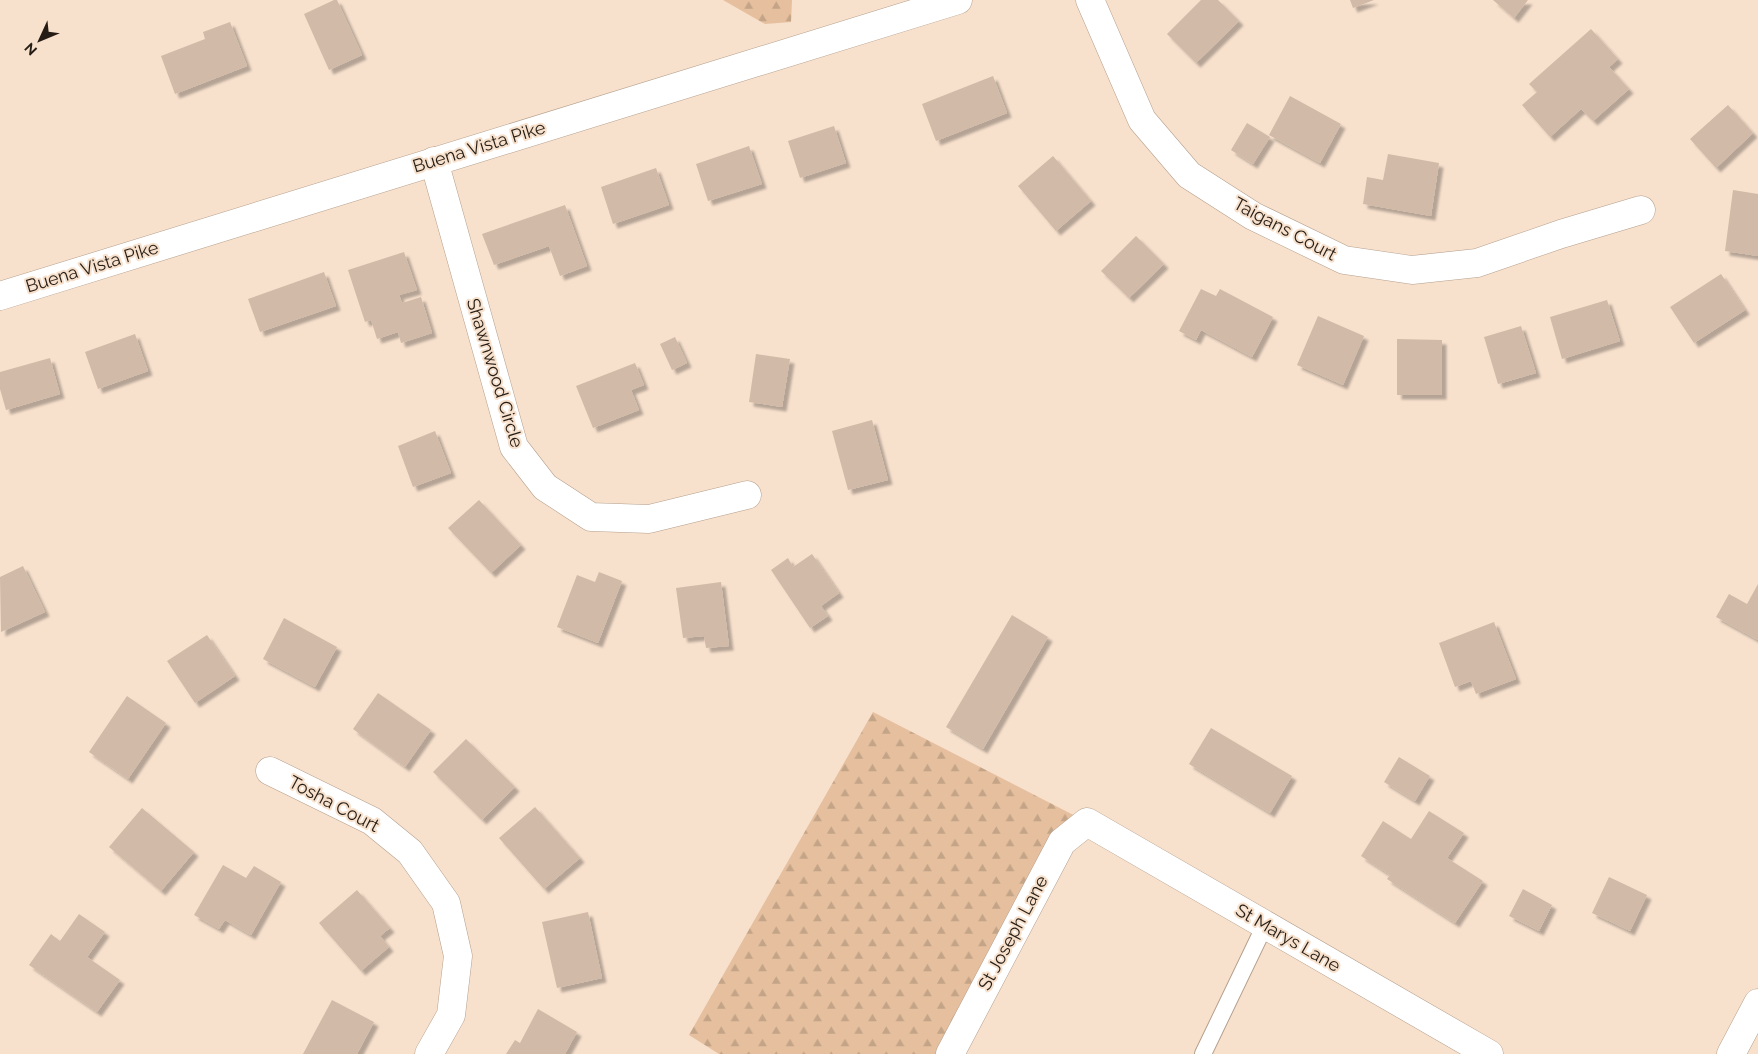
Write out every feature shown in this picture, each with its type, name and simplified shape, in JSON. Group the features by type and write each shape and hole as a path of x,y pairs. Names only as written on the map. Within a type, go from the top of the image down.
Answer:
{"street":[{"name":"Buena Vista Pike","path":"0,296 958,0"},
{"name":"Taigans Court","path":"1090,0 1142,120 1189,175 1253,216 1344,260 1412,270 1477,264 1561,234 1642,210"},
{"name":"Shawnwood Circle","path":"434,161 514,447 545,487 591,517 649,519 747,495"},
{"name":"Tosha Court","path":"270,771 372,821 410,852 446,903 458,956 451,1015 429,1054"},
{"name":"St Marys Lane","path":"1088,822 1489,1054"},
{"name":"St Joseph Lane","path":"950,1054 1062,842 1088,822"},
{"path":"1731,1054 1758,1003"}],"lane":[{"path":"1203,1054 1265,925"}],"green space":[{"path":"723,0 792,0 791,22 765,24"},
{"path":"873,712 1087,822 950,1054 719,1054 689,1035"}],"building":[{"path":"337,0 362,55 329,70 304,14"},
{"path":"1201,0 1218,0 1239,21 1196,63 1167,34"},
{"path":"1350,0 1374,0 1353,8"},
{"path":"1493,0 1528,0 1514,18"},
{"path":"230,22 247,66 175,94 161,56 205,39 203,32"},
{"path":"1591,29 1618,59 1609,67 1629,89 1593,121 1581,109 1550,137 1522,105 1537,92 1529,84"},
{"path":"993,76 1007,113 936,141 922,104"},
{"path":"1290,96 1341,124 1320,163 1269,135"},
{"path":"1728,105 1753,133 1716,168 1690,139"},
{"path":"1247,123 1270,137 1253,164 1231,150"},
{"path":"834,126 846,163 800,178 788,141"},
{"path":"749,146 762,184 708,201 696,164"},
{"path":"1388,154 1439,163 1431,216 1363,204 1367,177 1383,180"},
{"path":"1053,156 1091,201 1056,231 1018,186"},
{"path":"656,168 669,205 613,224 601,187"},
{"path":"1733,190 1758,194 1758,256 1725,251"},
{"path":"565,205 587,266 560,276 549,246 494,265 482,234"},
{"path":"1136,236 1164,264 1129,298 1101,271"},
{"path":"404,252 417,290 399,295 402,303 421,297 432,333 401,343 398,332 377,339 371,320 365,322 348,270"},
{"path":"324,272 336,306 260,332 248,299"},
{"path":"1721,274 1745,310 1694,343 1670,307"},
{"path":"1201,289 1216,296 1220,289 1273,317 1252,357 1201,330 1196,340 1179,331"},
{"path":"1607,300 1620,341 1562,359 1550,317"},
{"path":"1318,316 1364,336 1343,385 1297,365"},
{"path":"1521,326 1536,373 1498,384 1484,337"},
{"path":"135,334 148,371 98,389 85,352"},
{"path":"675,337 687,363 672,370 660,344"},
{"path":"1397,339 1442,340 1442,395 1397,395"},
{"path":"756,354 790,359 782,407 749,402"},
{"path":"50,358 60,394 6,410 0,389 0,372"},
{"path":"635,363 644,385 631,390 639,410 593,428 576,386"},
{"path":"872,420 888,480 848,490 832,431"},
{"path":"435,431 451,473 413,487 398,446"},
{"path":"479,500 521,545 491,573 448,528"},
{"path":"812,554 839,593 821,606 828,616 810,628 771,570 788,558 793,567"},
{"path":"23,566 45,612 1,632 0,577"},
{"path":"599,572 622,581 598,643 557,627 577,575 595,582"},
{"path":"721,582 729,646 706,648 704,636 683,638 676,588"},
{"path":"1758,584 1758,640 1716,617 1729,594 1747,604"},
{"path":"1012,615 1048,637 983,749 946,727"},
{"path":"284,618 337,647 315,687 263,659"},
{"path":"1494,622 1516,679 1476,694 1471,681 1455,687 1439,643"},
{"path":"207,635 235,676 195,703 167,661"},
{"path":"378,693 431,730 405,767 353,729"},
{"path":"127,696 166,723 128,779 89,752"},
{"path":"1211,728 1292,776 1270,813 1189,764"},
{"path":"466,739 515,787 482,820 433,772"},
{"path":"1399,757 1430,776 1415,801 1384,782"},
{"path":"535,807 580,858 544,889 499,838"},
{"path":"142,808 194,852 161,891 109,847"},
{"path":"1429,811 1464,833 1447,858 1483,881 1455,923 1387,879 1390,875 1361,856 1383,821 1411,839"},
{"path":"223,865 246,878 254,866 281,882 251,935 225,920 219,929 194,915"},
{"path":"1609,877 1647,895 1630,931 1592,913"},
{"path":"1523,889 1552,905 1539,931 1509,916"},
{"path":"357,890 390,928 380,936 389,947 361,971 319,923"},
{"path":"588,912 602,978 557,988 542,922"},
{"path":"79,914 105,932 87,957 120,980 97,1012 29,965 51,934 60,941"},
{"path":"332,1000 374,1022 357,1054 303,1054"},
{"path":"538,1009 577,1032 565,1054 506,1054 515,1040 520,1043"}]}
